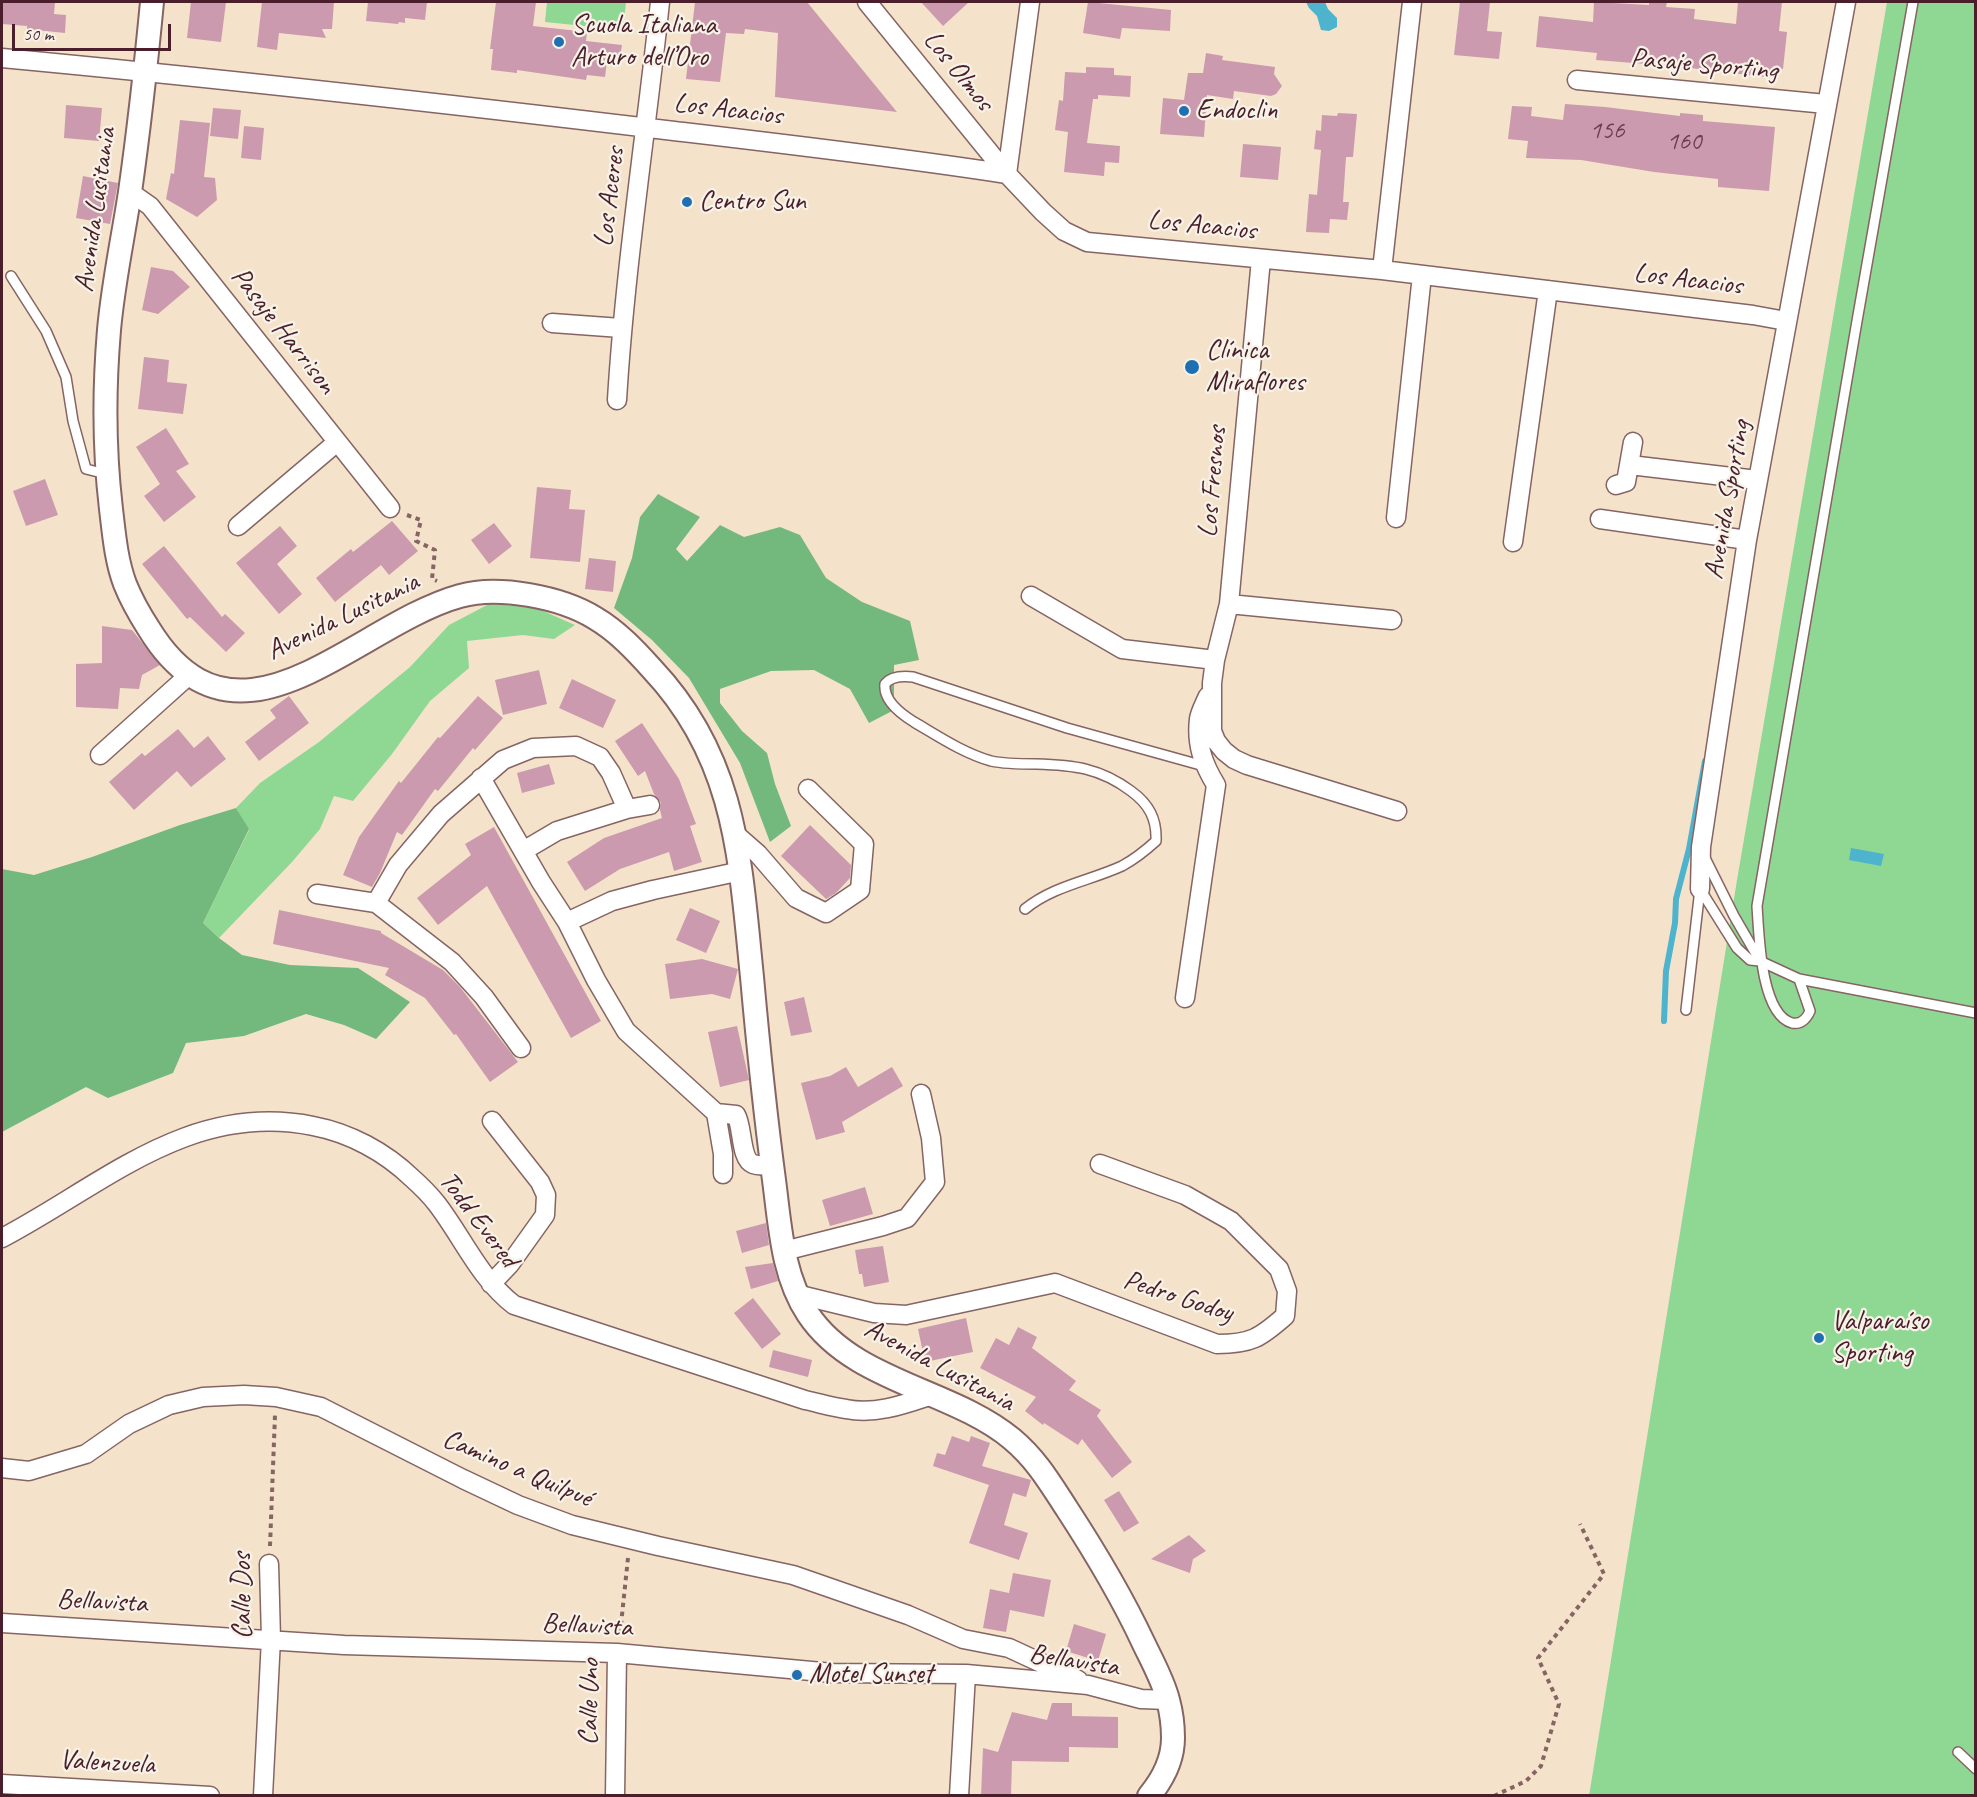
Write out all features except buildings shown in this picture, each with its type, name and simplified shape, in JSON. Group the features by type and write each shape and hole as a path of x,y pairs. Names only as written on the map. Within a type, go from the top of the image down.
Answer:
{"street":[{"name":"Avenida Lusitania","path":"152,2 130,192 109,327 105,421 115,545 125,585 150,632 174,663 188,676 208,686 233,690 257,690 283,683 315,670 383,630 433,605 465,594 493,591 512,593 568,605 595,618 621,637 671,688 706,743 728,803 734,832 741,871 772,1166 784,1251 796,1294 826,1337 849,1356 988,1421 1013,1440 1040,1466 1117,1588 1160,1678 1168,1700 1173,1737 1170,1760 1161,1780 1149,1796"},
{"name":"Los Aceres","path":"617,400 621,328 660,2"},
{"name":"Los Olmos","path":"867,2 1007,174"},
{"path":"1007,174 1030,2"},
{"path":"1382,270 1412,2"},
{"name":"Avenida Sporting","path":"1700,890 1701,848 1747,540 1846,2"},
{"name":"Los Acacios","path":"2,58 346,92 646,126 1007,174 1042,212 1064,231 1088,242 1382,270 1753,315 1786,321"},
{"name":"Pasaje Sporting","path":"1577,80 1826,104"},
{"name":"Pasaje Harrison","path":"130,192 150,206 336,443 390,508"},
{"name":"Los Fresnos","path":"1261,259 1229,604 1215,660 1212,683 1212,731 1224,751 1247,765 1397,811"},
{"path":"1396,518 1422,275"},
{"path":"1513,542 1548,290"},
{"path":"552,323 621,328"},
{"path":"1616,484 1626,482 1633,442"},
{"path":"238,526 336,443"},
{"path":"1630,465 1757,480"},
{"path":"1600,519 1747,540"},
{"path":"1031,596 1122,649 1215,660"},
{"path":"1229,604 1392,620"},
{"path":"100,754 188,676"},
{"path":"1185,998 1216,784 1204,766 1199,719 1212,683"},
{"path":"376,903 398,865 434,822 503,760 533,747 576,746 600,757 611,773 627,809"},
{"path":"481,778 567,922 596,980 626,1031 716,1113 723,1154 723,1174"},
{"path":"734,832 758,854 796,898 826,913 860,890 864,844 808,789"},
{"path":"523,851 557,831 627,809 650,805"},
{"path":"567,922 612,902 653,890 741,871"},
{"path":"317,894 376,903 452,962 484,997 521,1048"},
{"path":"784,1251 907,1218 935,1182 931,1138 921,1094"},
{"path":"716,1113 736,1114 748,1161 752,1164 772,1166"},
{"name":"Todd Evered","path":"2,1238 136,1160 181,1137 244,1121 282,1121 336,1130 388,1158 411,1177 437,1204 491,1284 514,1305 805,1400 848,1410 875,1411 900,1406 932,1395"},
{"path":"491,1284 510,1264 545,1215 546,1195 540,1182 492,1122"},
{"name":"Pedro Godoy","path":"796,1294 874,1313 906,1315 1055,1283 1217,1344 1239,1344 1263,1335 1285,1316 1287,1291 1279,1269 1231,1221 1185,1195 1100,1164"},
{"name":"Camino a Quilpué","path":"2,1468 29,1471 86,1454 129,1424 169,1405 203,1396 276,1397 321,1407 518,1505 572,1525 793,1575 908,1616 963,1639 1009,1648 1088,1685"},
{"name":"Calle Dos","path":"263,1796 271,1639 269,1564"},
{"name":"Bellavista","path":"2,1623 344,1645 617,1653 833,1672 966,1674 1088,1685 1141,1699 1168,1700"},
{"name":"Calle Uno","path":"615,1796 617,1653"},
{"path":"959,1796 966,1674"},
{"name":"Valenzuela","path":"2,1784 210,1796"}],"lane":[{"path":"1799,979 1810,1011 1807,1018 1800,1023 1791,1023 1780,1014 1772,1000 1761,962 1757,906 1913,2"},
{"path":"11,276 46,331 66,377 73,421 86,469 108,475"},
{"path":"1024,909 1039,897 1122,865 1142,854 1156,841 1156,826 1151,811 1139,797 1119,782 1090,769 992,761 958,748 904,716 885,695 885,684 888,680 902,676 913,677 1067,728 1204,766"},
{"path":"1701,848 1761,962"},
{"path":"1700,890 1737,948 1750,960 1761,962 1799,979 1976,1013"},
{"name":"Avenida Sporting","path":"1686,1010 1700,890"},
{"path":"1958,1752 1976,1769"}],"path":[{"path":"390,508 421,520 416,541 435,550 432,579 465,594"},
{"name":"Calle Dos","path":"269,1564 276,1397"},
{"path":"1494,1796 1526,1781 1542,1766 1559,1704 1538,1658 1604,1574 1580,1524"},
{"name":"Calle Uno","path":"617,1653 630,1539"}],"green space":[{"path":"547,2 626,2 623,30 545,22"},
{"name":"Valparaíso Sporting","path":"1887,2 1975,2 1975,1795 1589,1796 1737,880"},
{"path":"658,494 700,517 676,549 687,561 720,525 744,537 780,527 800,535 826,578 862,602 910,621 919,660 894,665 894,710 869,723 850,689 814,670 771,671 720,689 720,703 742,731 767,753 775,784 791,826 770,842 740,763 689,678 652,640 614,608 632,558 640,517"},
{"path":"489,604 534,607 575,625 554,639 523,635 467,641 469,668 430,701 392,754 353,801 334,796 320,829 292,862 219,938 203,923 249,830 236,808 260,783 319,742 410,667 449,625"},
{"path":"236,808 249,829 203,923 242,955 290,965 358,968 410,1002 376,1039 344,1025 306,1014 244,1036 186,1043 173,1073 108,1098 86,1087 2,1132 2,869 34,875"}],"water":[{"path":"1306,2 1325,2 1337,18 1337,27 1329,31 1321,30 1317,16"},
{"path":"1851,848 1884,854 1881,866 1849,860"}],"waterway":[{"path":"1664,1021 1666,971 1675,923 1676,899 1689,849 1705,761"}],"place":[{"name":"Scuola Italiana Arturo dell’Oro","path":"559,42"},
{"name":"Endoclin","path":"1184,111"},
{"name":"Centro Sun","path":"687,202"},
{"name":"Clínica Miraflores","path":"1192,367"},
{"name":"Valparaíso Sporting","path":"1819,1338"},
{"name":"Motel Sunset","path":"797,1675"}]}
